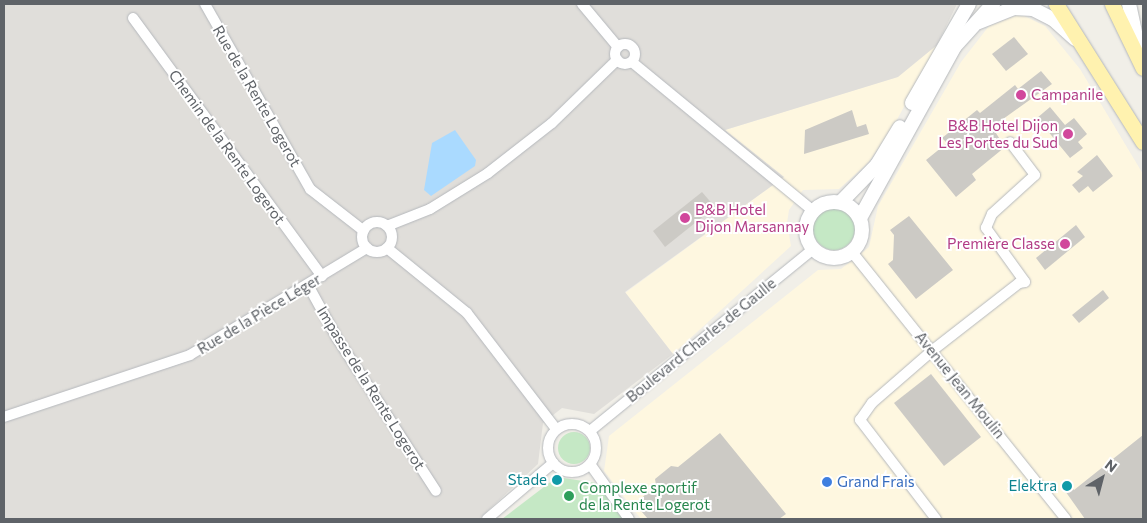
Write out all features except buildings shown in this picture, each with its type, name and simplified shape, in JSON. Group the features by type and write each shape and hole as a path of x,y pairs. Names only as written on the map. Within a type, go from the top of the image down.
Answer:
{"main road":[{"path":"1056,4 1093,58 1143,142"},
{"path":"1112,4 1143,68"}],"street":[{"name":"Rue de la Rente Logerot","path":"205,4 310,189 364,231"},
{"path":"387,226 392,239 387,248 379,252 367,248 364,231 374,222 387,226 430,209 488,172 552,123 617,60 618,47 582,4"},
{"path":"841,202 877,165 893,142 969,4"},
{"path":"860,218 841,202 826,202 812,210 806,223 806,237 813,249 825,257 840,258 852,252 862,236 860,218 968,28 993,4"},
{"path":"1129,4 1143,60"},
{"path":"968,28 1001,12 1022,8 1044,13 1071,35 1093,58"},
{"name":"Chemin de la Rente Logerot","path":"132,18 322,276"},
{"path":"618,47 632,46 635,56 632,62"},
{"path":"617,60 632,62 812,210"},
{"path":"936,519 860,420 872,403 933,350 1019,283 1026,282 986,228 992,214 1035,175 1010,142"},
{"name":"Rue de la Pièce Léger","path":"4,417 190,355 367,248"},
{"path":"387,248 467,313 556,429"},
{"name":"Boulevard Charles de Gaulle","path":"590,432 813,249"},
{"name":"Avenue Jean Moulin","path":"852,252 933,350 1066,519"},
{"name":"Impasse de la Rente Logerot","path":"308,285 436,491"},
{"path":"571,424 590,432 596,450 590,464 572,472 553,463 547,448 556,429 571,424"},
{"path":"487,519 553,463"},
{"path":"590,464 629,519"}],"shaded area":[{"path":"4,4 957,4 937,45 898,77 725,130 784,177 625,292 673,354 594,414 562,408 543,423 538,464 479,519 4,519"},
{"path":"1020,14 1045,26 1080,69 1143,174 1143,519 641,519 604,471 609,436 818,270 841,269 869,247 878,206 961,62 989,26"},
{"path":"937,45 892,129 868,163 839,189 803,190 789,210 787,223 791,246 673,354 625,293 784,177 725,130 897,77"}],"green space":[{"path":"838,208 846,211 852,217 855,229 852,241 846,247 830,250 822,247 816,241 813,225 816,217 822,211"},
{"path":"574,432 586,436 590,448 586,460 574,464 562,460 558,448 562,436"},
{"name":"Complexe sportif de la Rente Logerot","path":"557,477 596,483 624,519 502,519"}],"water":[{"path":"455,130 476,160 475,166 431,196 424,190 432,143"}],"place":[{"name":"Campanile","path":"1021,95"},
{"name":"B&B Hotel Dijon Les Portes du Sud","path":"1068,134"},
{"name":"B&B Hotel Dijon Marsannay","path":"685,218"},
{"name":"Première Classe","path":"1065,244"},
{"name":"Stade","path":"557,480"},
{"name":"Grand Frais","path":"827,482"},
{"name":"Elektra","path":"1067,486"},
{"name":"Complexe sportif de la Rente Logerot","path":"569,496"}]}
